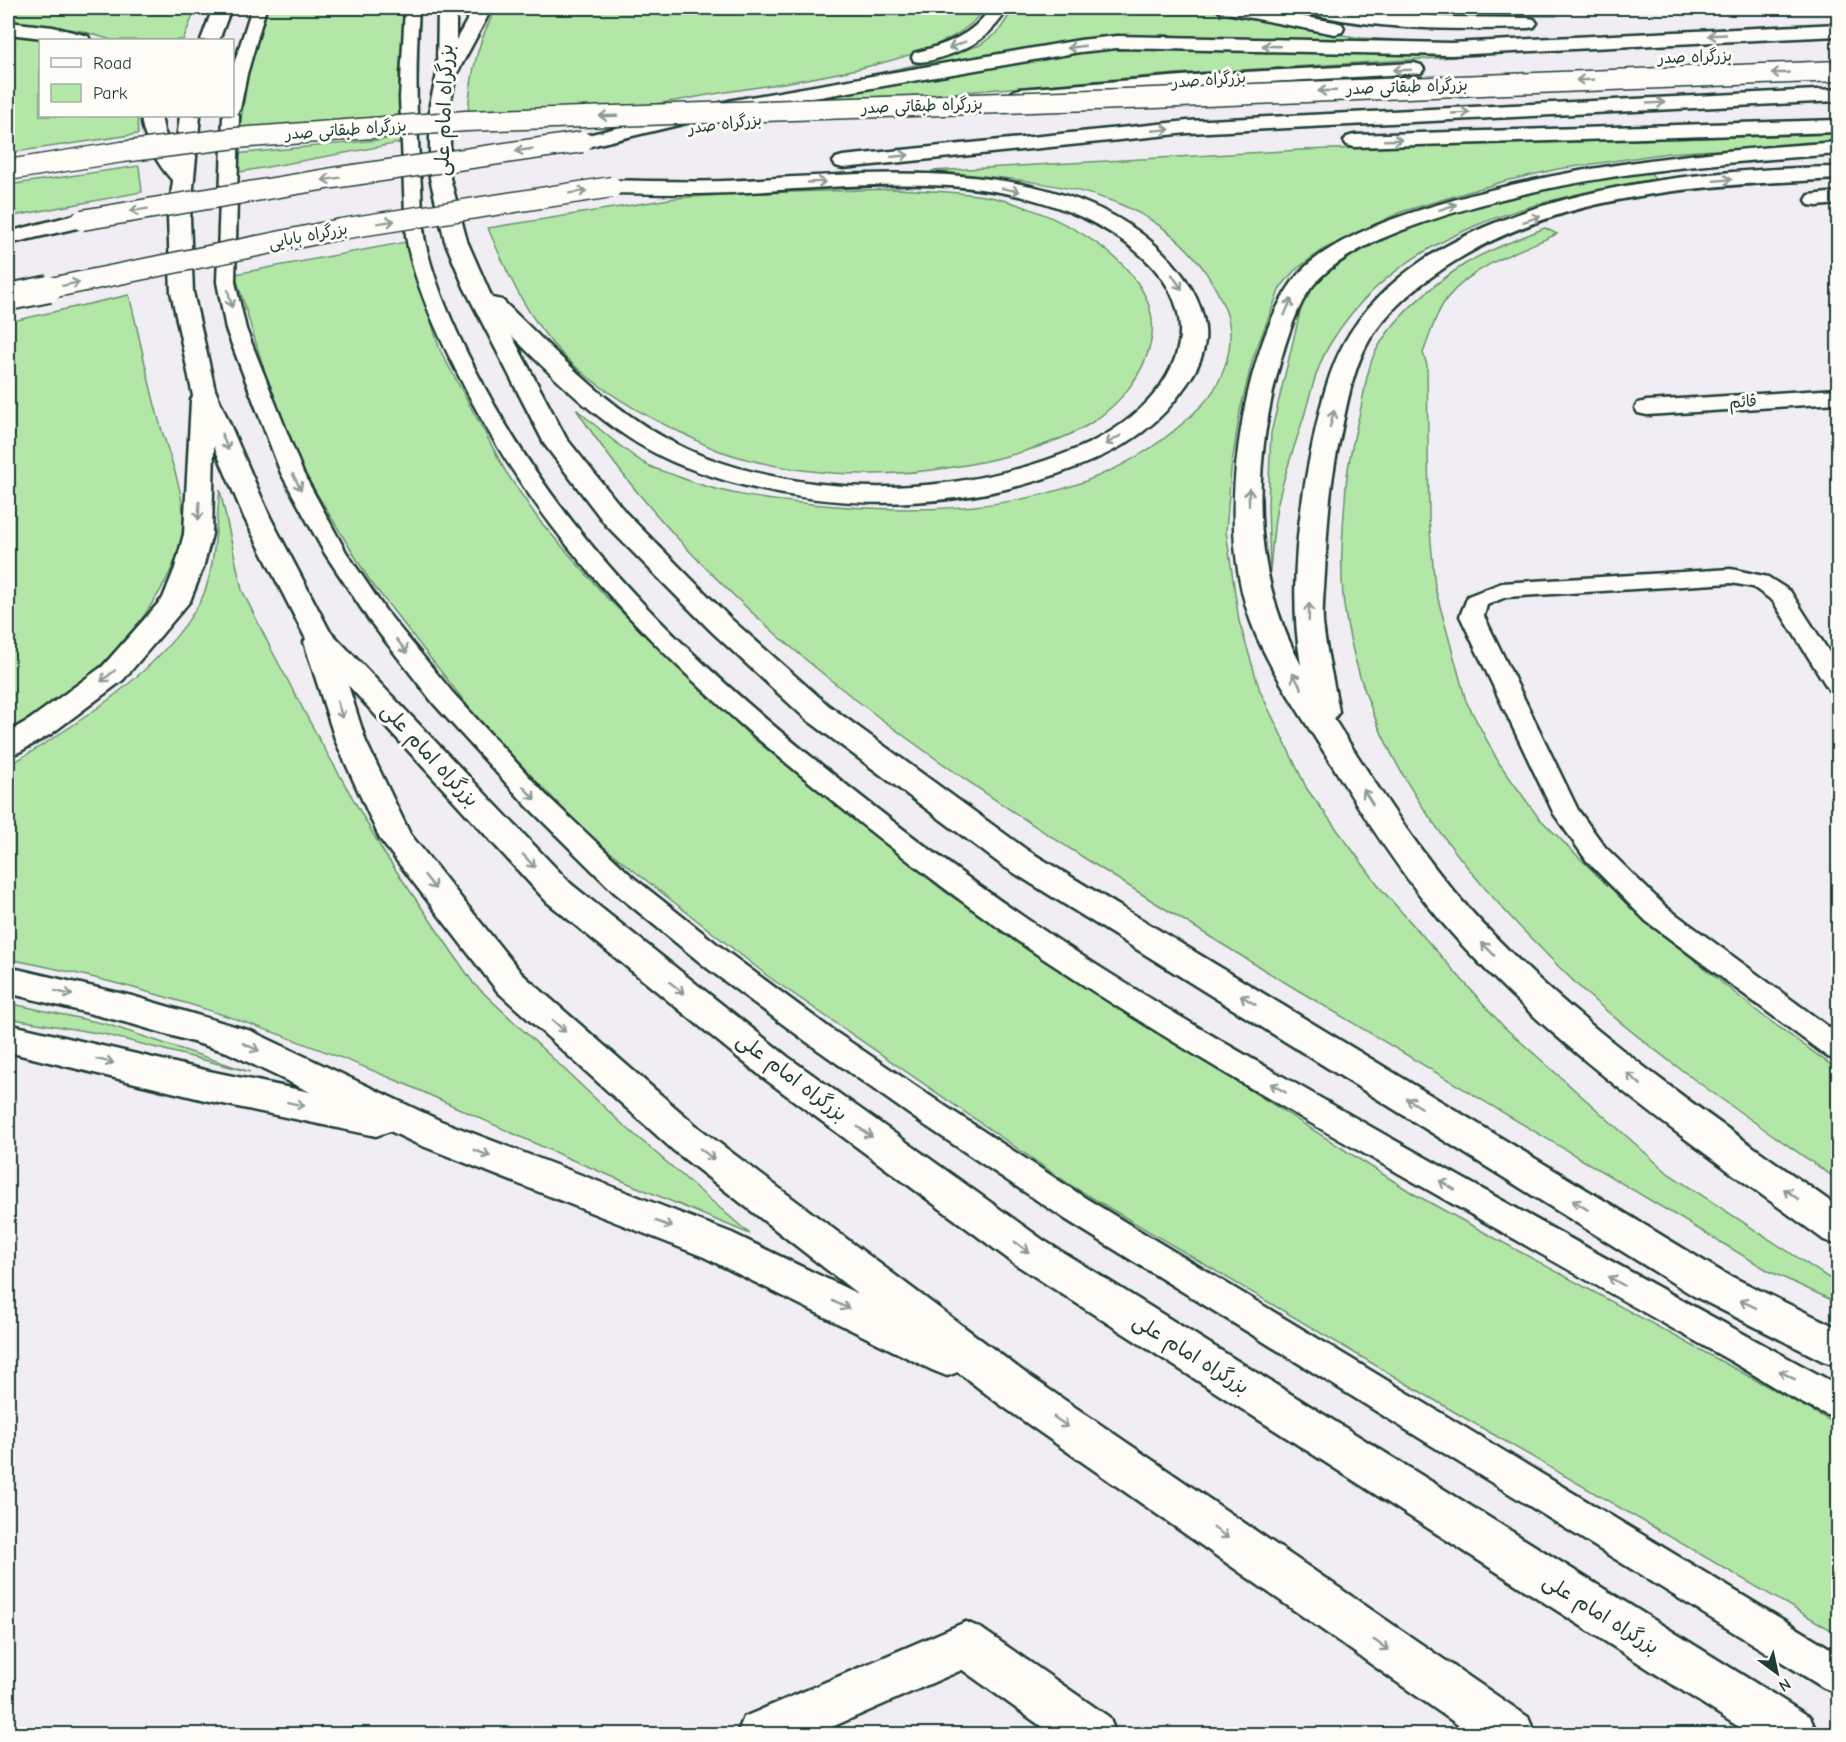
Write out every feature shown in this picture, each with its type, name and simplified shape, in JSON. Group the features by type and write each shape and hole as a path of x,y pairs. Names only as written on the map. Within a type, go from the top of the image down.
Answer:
{"main road":[{"path":"210,39 222,8"},
{"name":"بزرگراه امام علی","path":"447,8 447,74 440,104 440,178 456,241 475,287 554,440 616,519 721,626 817,712 1015,858 1708,1284 1839,1348"},
{"path":"447,74 483,8"},
{"path":"8,228 82,220 333,178 582,142 733,106 940,52 981,33 991,24 999,8"},
{"path":"1226,8 1338,28 1399,35 1567,42"},
{"path":"1308,8 1384,18 1463,24 1541,23"},
{"path":"1754,16 1839,13"},
{"path":"8,28 53,33 77,39"},
{"path":"733,106 1069,48 1117,42 1440,49 1839,30"},
{"name":"بزرگراه صدر","path":"582,142 749,121 1031,93 1207,80 1509,65"},
{"name":"بزرگراه طبقاتی صدر","path":"8,170 126,153 296,133 472,122 980,105 1839,71"},
{"path":"612,187 1188,127 1839,95"},
{"path":"150,117 166,158 182,181"},
{"name":"بزرگراه امام علی","path":"190,117 178,218 182,292 203,390 257,517 316,634 560,893 775,1067 1029,1252 1793,1734"},
{"path":"1336,141 1839,126"},
{"path":"1020,143 1168,146 1252,144"},
{"path":"1839,148 1662,162 1520,186 1462,203 1385,230 1334,256 1316,268 1300,284 1289,302 1258,404 1248,469 1249,564 1270,634 1327,732 1397,841 1467,928 1546,1006 1641,1085 1839,1228"},
{"path":"1327,732 1309,621 1313,513 1320,468 1343,376 1360,335 1380,311 1406,286 1464,246 1526,220 1608,195 1728,179 1839,172"},
{"path":"475,287 600,405 656,443 688,459 723,472 763,482 853,494 925,493 989,484 1042,470 1091,453 1137,426 1166,398 1184,374 1191,350 1193,325 1185,294 1162,261 1126,231 1058,200 990,186 924,180 848,180 707,188 612,187"},
{"name":"بزرگراه بابایی","path":"10,298 341,229 612,187"},
{"path":"1817,200 1839,198"},
{"path":"8,237 82,220"},
{"path":"8,745 40,727 113,673 177,601 198,534 203,390"},
{"name":"قائم","path":"1647,408 1839,396"},
{"path":"316,634 351,742 396,839 510,983 686,1138 1013,1389 1510,1734"},
{"path":"8,980 132,1010 238,1041 428,1132 718,1245 1013,1389"},
{"path":"8,1038 220,1088 428,1132"},
{"path":"761,1734 966,1646 1092,1734"}],"lane":[{"path":"234,99 239,74 259,8"},
{"path":"412,8 406,106 416,246 455,355 489,418 529,483 574,544 644,620 693,668 795,758 885,829 1055,952 1333,1119 1632,1290 1839,1403"},
{"path":"231,117 226,282 236,329 292,472 335,552 377,615 443,698 536,800 624,885 717,960 821,1037 934,1115 1076,1209 1839,1674"},
{"path":"1839,684 1782,596 1760,582 1731,576 1502,590 1476,601 1472,616 1567,814 1596,854 1656,914 1839,1049"}],"green space":[{"path":"8,8 196,8 183,39 108,39 82,31 8,22"},
{"path":"266,8 406,8 399,73 399,116 239,131 250,65"},
{"path":"497,8 983,8 967,27 941,43 906,56 826,76 639,106 568,111 468,112 476,58 484,33"},
{"path":"1014,8 1200,8 1289,27 1362,38 1446,43 1337,43 1163,35 1108,38 1036,47 840,81 920,64 980,45 999,31"},
{"path":"1339,8 1550,10 1556,16 1420,15"},
{"path":"8,35 41,39 39,117 137,117 138,134 8,153"},
{"path":"1116,47 1456,57 1175,74 881,99 783,102"},
{"path":"1838,134 1838,142 1668,153 1558,169 1505,181 1401,212 1324,249 1295,270 1280,288 1253,358 1240,411 1231,470 1226,531 1239,621 1260,691 1307,789 1382,890 1504,1027 1669,1174 1838,1284 1838,1303 1769,1271 1274,976 1086,859 944,765 874,714 742,603 681,543 626,478 576,409 620,446 647,465 711,488 744,495 811,504 915,509 967,507 1018,500 1067,488 1114,469 1159,443 1199,408 1222,375 1229,348 1229,322 1225,309 1203,268 1174,237 1140,214 1102,198 1061,187 931,171 1301,150"},
{"path":"399,138 400,143 229,174 234,154"},
{"path":"139,166 142,192 8,217 8,185"},
{"path":"1648,169 1655,179 1563,197 1517,210 1473,227 1431,248 1392,274 1358,306 1330,344 1315,379 1280,496 1274,523 1270,571 1268,505 1271,433 1302,304 1314,285 1335,267 1367,248 1441,217 1508,197"},
{"path":"897,189 962,193 1009,202 1068,226 1096,243 1121,263 1140,287 1151,313 1151,341 1148,354 1137,377 1121,398 1091,423 1058,440 1022,452 948,468 871,474 832,473 757,462 716,449 651,418 605,390 577,368 551,342 529,312 488,228 676,198"},
{"path":"1545,228 1557,234 1485,267 1448,297 1440,310 1423,353 1427,365 1429,519 1435,588 1466,701 1499,763 1538,817 1604,882 1683,951 1762,1015 1838,1070 1838,1180 1714,1094 1654,1049 1575,983 1519,926 1459,857 1409,785 1388,747 1370,706 1356,664 1344,602 1343,535 1350,458 1373,357 1389,330 1400,317 1439,282 1484,254"},
{"path":"406,242 440,350 506,472 539,520 607,598 749,735 945,892 1146,1024 1414,1194 1838,1425 1838,1634 1458,1414 1072,1186 769,977 586,833 482,724 370,581 303,471 271,393 235,274"},
{"path":"129,295 163,435 180,490 183,513 182,533 177,553 169,575 157,595 130,634 115,651 68,692 8,731 8,322"},
{"path":"220,490 242,590 271,649 384,853 474,984 620,1122 750,1234 570,1159 405,1084 309,1045 159,995 109,981 8,959 8,766 61,733 115,695 163,652 183,628 200,602 209,578"},
{"path":"8,1003 106,1024 250,1072 103,1034 8,1018"}]}
